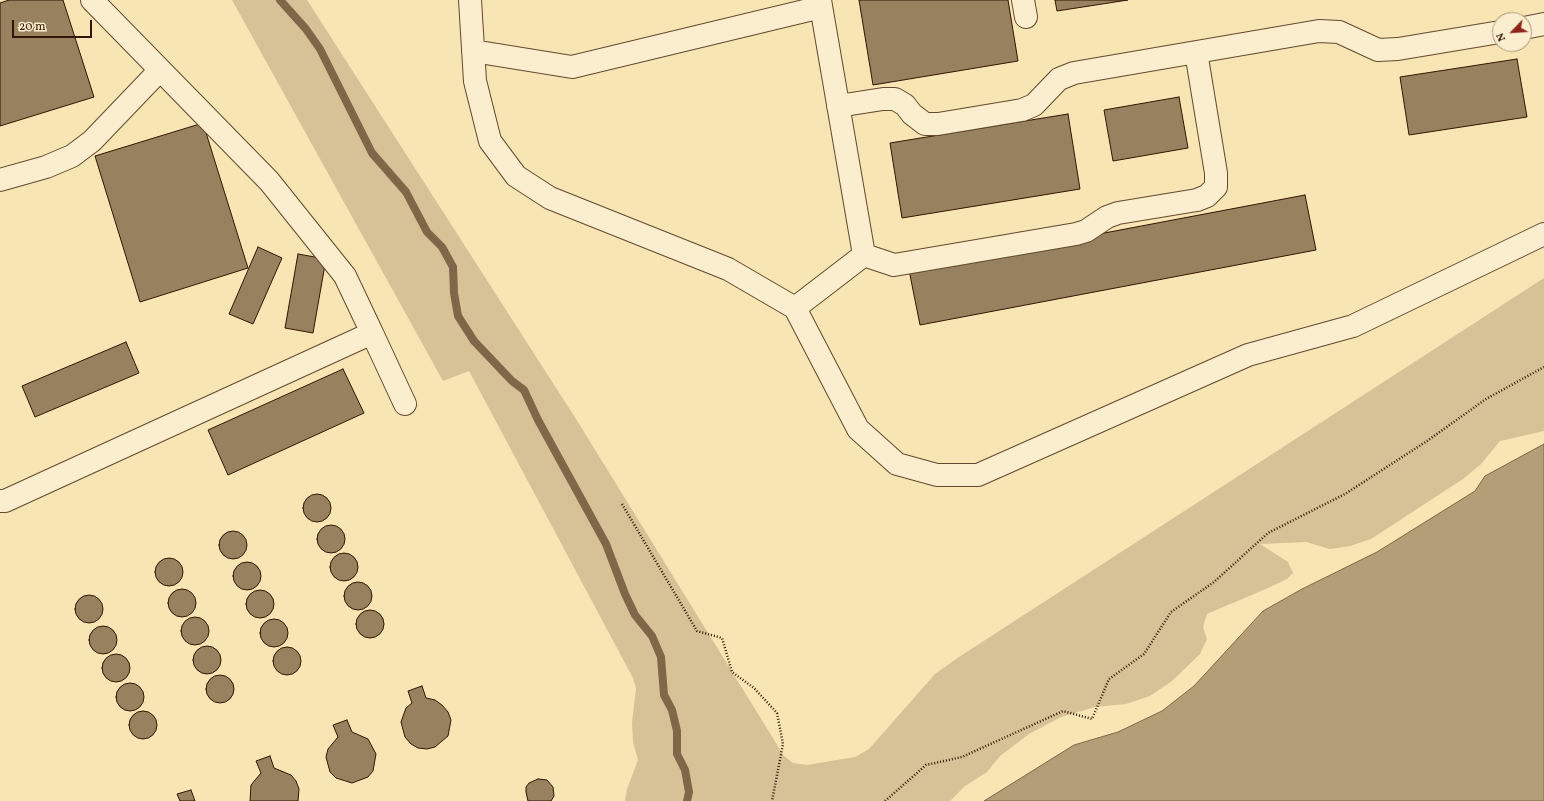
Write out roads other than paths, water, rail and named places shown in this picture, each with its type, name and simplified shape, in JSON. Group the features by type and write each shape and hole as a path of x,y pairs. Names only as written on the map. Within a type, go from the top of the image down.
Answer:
{"lane":[{"path":"92,0 274,187 346,276 405,404"},
{"path":"470,0 475,81 490,142 516,176 550,198 728,268 795,308 858,429 897,464 937,475 978,475 1248,355 1353,326 1544,234"},
{"path":"473,51 572,67 821,4 864,255"},
{"path":"1532,26 1544,24"},
{"path":"838,106 883,98 895,99 905,105 912,114 925,124 938,124 1022,110 1034,105 1059,79 1074,73 1319,31 1340,32 1378,50 1398,49 1492,33"},
{"path":"864,255 894,265 1076,234 1086,232 1107,217 1118,213 1197,200 1207,196 1216,187 1216,173 1196,52"},
{"path":"0,180 46,167 72,156 92,141 160,70"},
{"path":"795,308 864,255"},
{"path":"0,501 27,491 372,333"}],"waterway":[{"path":"280,0 306,29 320,49 372,153 406,192 427,232 442,247 453,267 454,293 458,316 474,341 512,381 524,390 538,420 606,544 625,594 635,615 652,636 661,657 664,695 672,710 677,731 677,754 685,770 689,792 687,801"}]}
